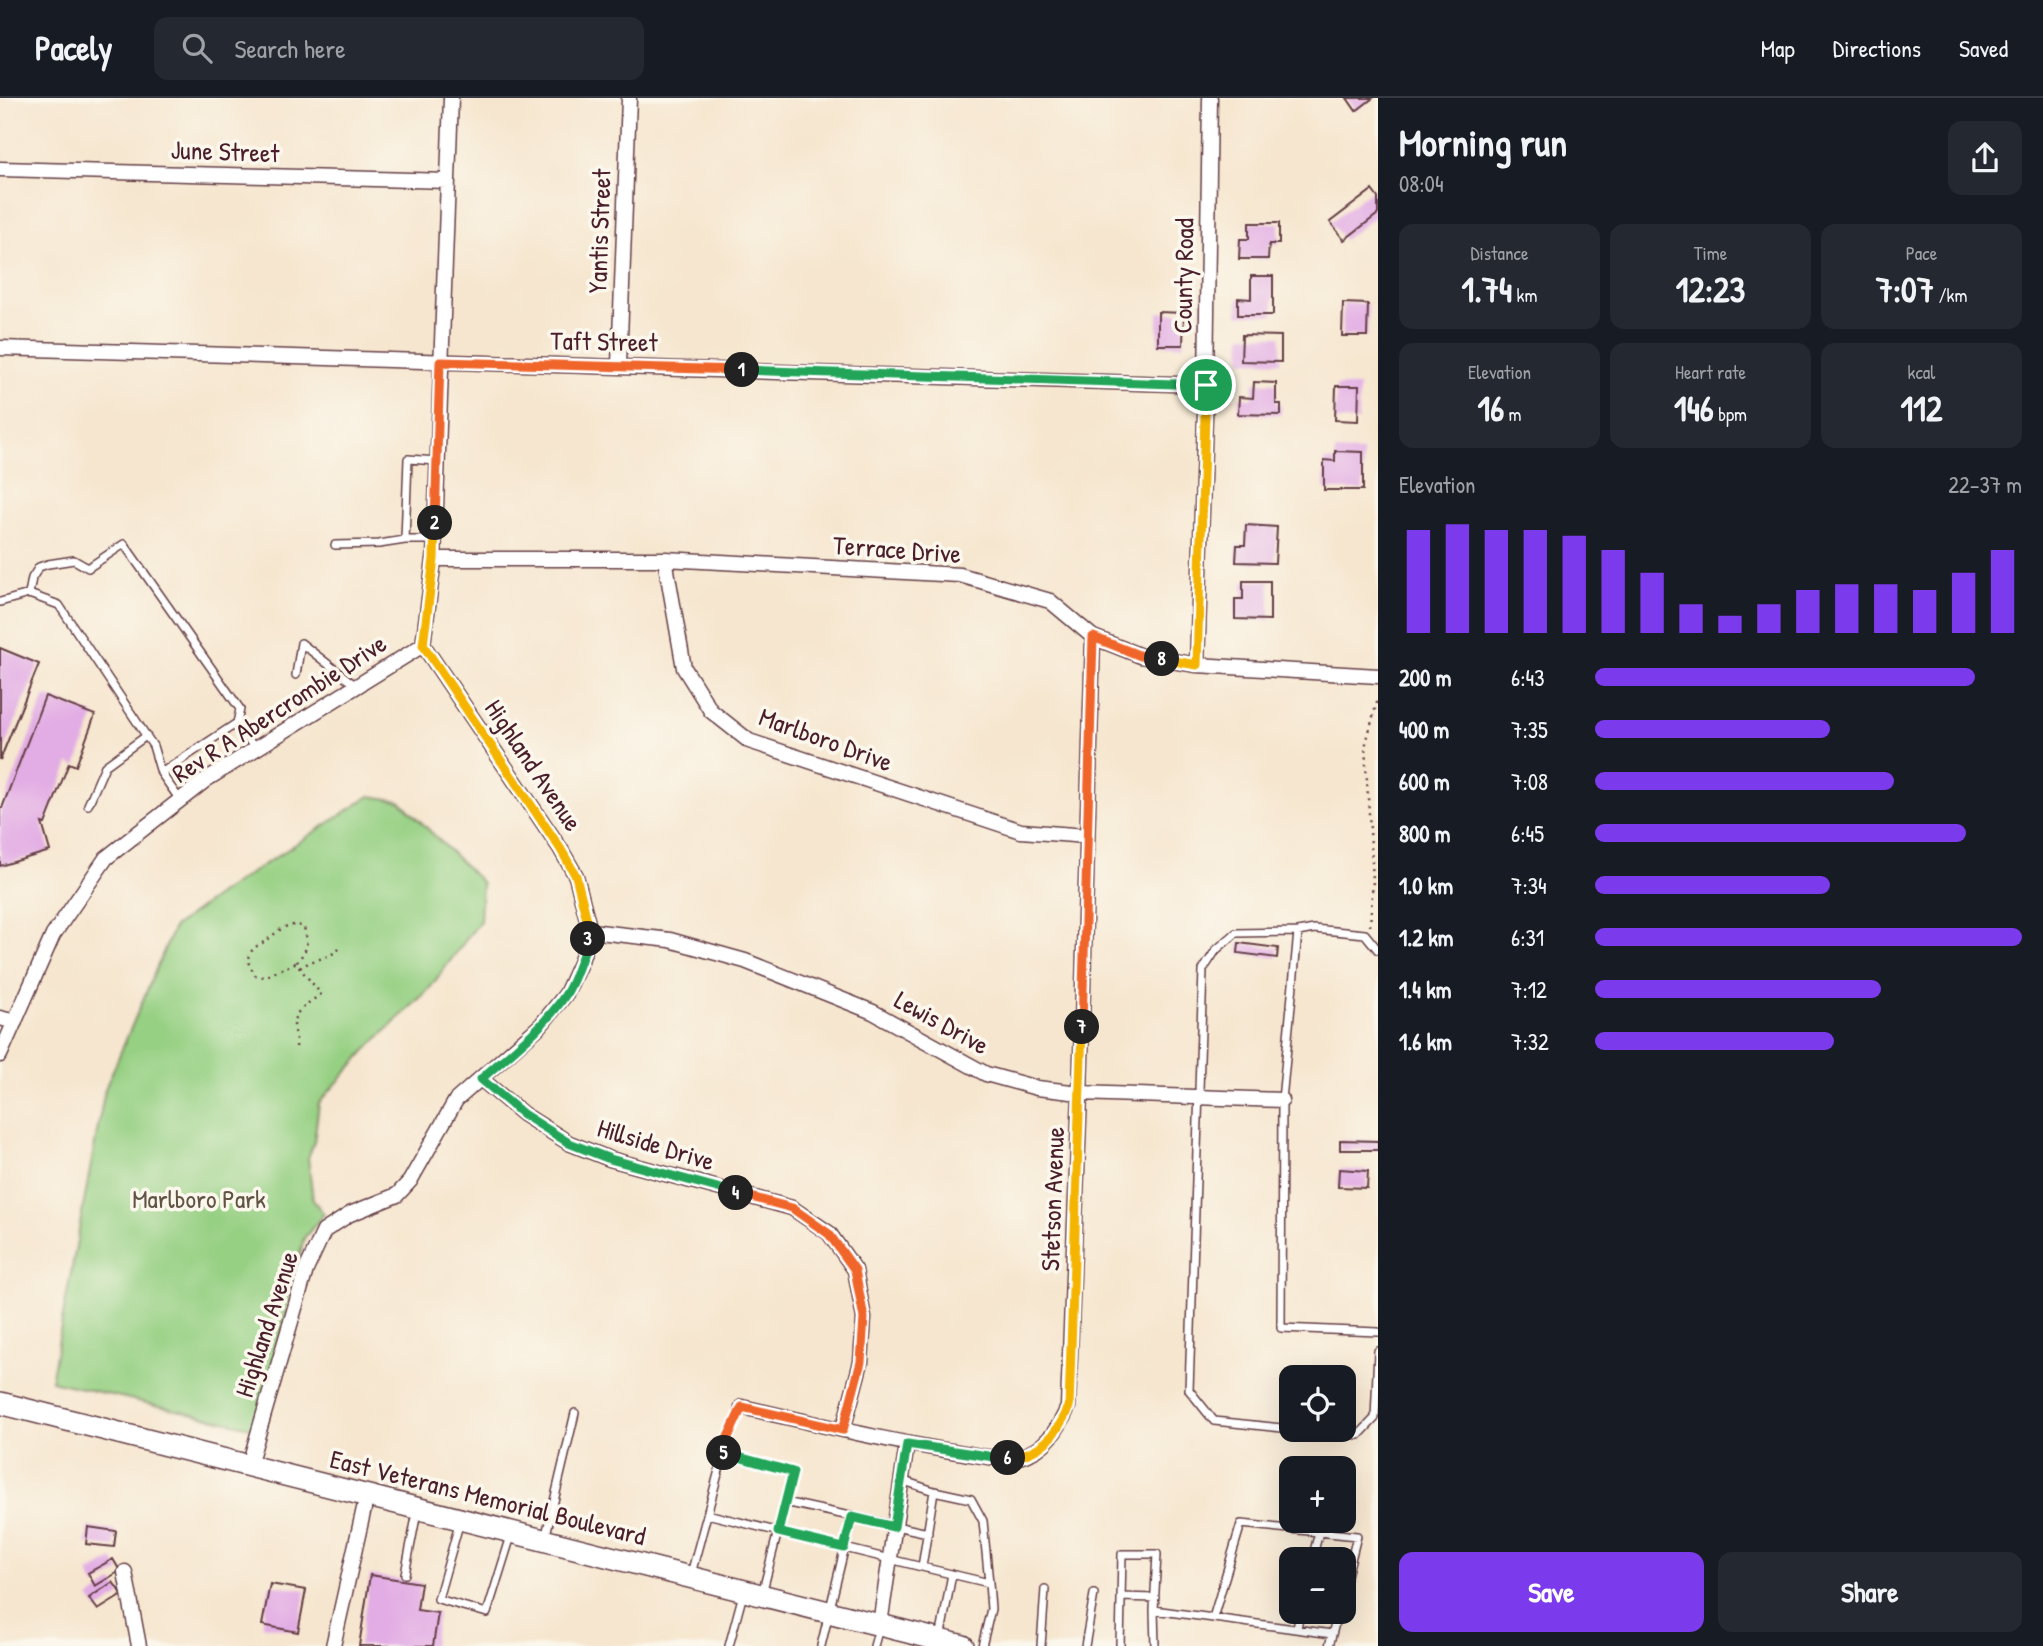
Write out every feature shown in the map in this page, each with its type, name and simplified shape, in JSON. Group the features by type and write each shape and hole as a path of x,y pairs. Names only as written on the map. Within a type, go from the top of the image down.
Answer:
{"main road":[{"name":"East Veterans Memorial Boulevard","path":"0,1403 947,1643"}],"street":[{"name":"Rev R A Abercrombie Drive","path":"0,1055 7,1020 53,934 106,858 207,779 423,645 434,559 452,98"},
{"name":"Yantis Street","path":"619,366 629,98"},
{"name":"County Road","path":"1197,665 1206,385 1210,98"},
{"name":"June Street","path":"0,169 448,181"},
{"name":"Taft Street","path":"0,348 1206,385"},
{"name":"Terrace Drive","path":"434,559 665,559 960,575 1050,601 1093,637 1141,656 1197,665 1378,676"},
{"name":"Marlboro Drive","path":"665,559 684,668 711,711 749,741 1021,831 1087,836"},
{"name":"Stetson Avenue","path":"742,1407 907,1444 1001,1458 1023,1456 1042,1445 1059,1429 1069,1407 1093,637"},
{"name":"Highland Avenue","path":"249,1465 306,1270 324,1231 349,1214 397,1195 410,1181 456,1100 541,1025 566,994 590,932 576,876 560,848 423,645"},
{"name":"Lewis Drive","path":"590,932 670,940 745,961 873,1012 986,1074 1037,1088 1080,1093 1282,1100"},
{"name":"Hillside Drive","path":"481,1079 523,1114 569,1143 610,1159 792,1208 829,1234 855,1270 864,1318 861,1362 843,1430"},
{"path":"880,1624 907,1444"},
{"path":"333,1646 366,1495"},
{"path":"125,1572 139,1646"}],"lane":[{"path":"405,540 408,459 437,461"},
{"path":"335,545 434,540"},
{"path":"29,594 32,578 39,567 74,560 88,568 124,544 240,709 237,723 161,773"},
{"path":"0,602 29,594 58,605 153,746 161,773 180,800"},
{"path":"296,675 301,643 356,687"},
{"path":"237,723 255,749"},
{"path":"88,805 105,766 146,736"},
{"path":"1279,1428 1214,1421 1189,1391 1203,970 1216,950 1236,933 1298,932 1314,929 1365,934 1378,950"},
{"path":"1298,932 1282,1100 1281,1328 1378,1332"},
{"path":"1356,1435 1359,1435 1375,1418 1378,1351"},
{"path":"690,1577 728,1437 742,1407"},
{"path":"545,1540 575,1413"},
{"path":"723,1454 793,1472 778,1532 729,1646"},
{"path":"901,1480 971,1499 983,1521 991,1609 982,1646"},
{"path":"922,1567 934,1491"},
{"path":"785,1502 928,1533"},
{"path":"405,1574 418,1508"},
{"path":"707,1514 989,1583"},
{"path":"821,1646 852,1517"},
{"path":"460,1518 438,1600 487,1613 512,1532"},
{"path":"1213,1618 1241,1524 1279,1528"},
{"path":"1328,1533 1357,1536 1354,1547"},
{"path":"1120,1646 1122,1554 1157,1554 1155,1646"},
{"path":"947,1643 952,1574"},
{"path":"1041,1646 1045,1589"},
{"path":"1085,1646 1094,1594"},
{"path":"1121,1597 1155,1598"},
{"path":"1154,1610 1332,1634"},
{"path":"874,1646 880,1624"},
{"path":"1297,1629 1298,1624"},
{"path":"1329,1646 1335,1624"}],"path":[{"path":"1370,939 1373,880 1365,747 1378,698"},
{"path":"298,925 304,927 307,943 298,962 264,977 255,975 247,960 253,947 283,926 298,925"},
{"path":"300,968 316,959 334,955 342,946"},
{"path":"296,1047 294,1022 299,1011 321,994 298,962"}],"green space":[{"name":"Marlboro Park","path":"370,796 400,801 482,883 480,921 429,989 367,1049 319,1103 314,1142 308,1158 313,1200 324,1214 304,1238 259,1429 51,1381 105,1089 174,927 225,890"}],"building":[{"path":"1347,98 1373,98 1356,111"},
{"path":"1372,190 1378,198 1378,214 1344,240 1330,222"},
{"path":"1249,223 1279,223 1279,244 1269,244 1268,259 1239,259 1240,239 1249,239"},
{"path":"1251,276 1273,276 1273,315 1238,315 1238,298 1251,299"},
{"path":"1343,303 1368,304 1367,336 1342,336"},
{"path":"1158,312 1184,313 1183,345 1158,345"},
{"path":"1242,335 1281,336 1281,362 1241,361"},
{"path":"1254,382 1276,383 1276,404 1281,404 1281,415 1238,414 1239,397 1253,398"},
{"path":"1336,386 1359,386 1358,421 1335,420"},
{"path":"1335,451 1363,452 1363,490 1324,490 1324,460 1335,461"},
{"path":"1246,525 1277,527 1275,563 1236,562 1237,545 1245,545"},
{"path":"1243,581 1270,581 1270,620 1235,619 1235,599 1243,599"},
{"path":"0,648 39,664 0,760"},
{"path":"45,696 95,715 76,766 69,763 45,824 42,823 50,851 0,866 0,808"},
{"path":"1239,943 1278,948 1277,958 1238,953"},
{"path":"1340,1140 1378,1141 1378,1150 1340,1150"},
{"path":"1339,1169 1368,1171 1367,1188 1338,1187"},
{"path":"88,1527 116,1531 114,1547 86,1544"},
{"path":"113,1559 120,1571 95,1586 88,1573"},
{"path":"370,1575 421,1583 417,1610 438,1613 433,1646 359,1646"},
{"path":"113,1582 122,1595 98,1610 89,1598"},
{"path":"270,1584 306,1590 298,1632 262,1625"}],"route":[{"path":"440,362 1206,385 1197,665 1141,656 1093,637 1069,1407 1059,1429 1042,1445 1023,1456 1001,1458 907,1444 894,1527 852,1517 844,1548 778,1532 793,1472 723,1454 742,1407 843,1430 861,1362 864,1318 855,1270 829,1234 792,1208 610,1159 569,1143 523,1114 481,1079 541,1025 566,994 590,932 576,876 560,848 423,645 434,559 440,362"}]}
